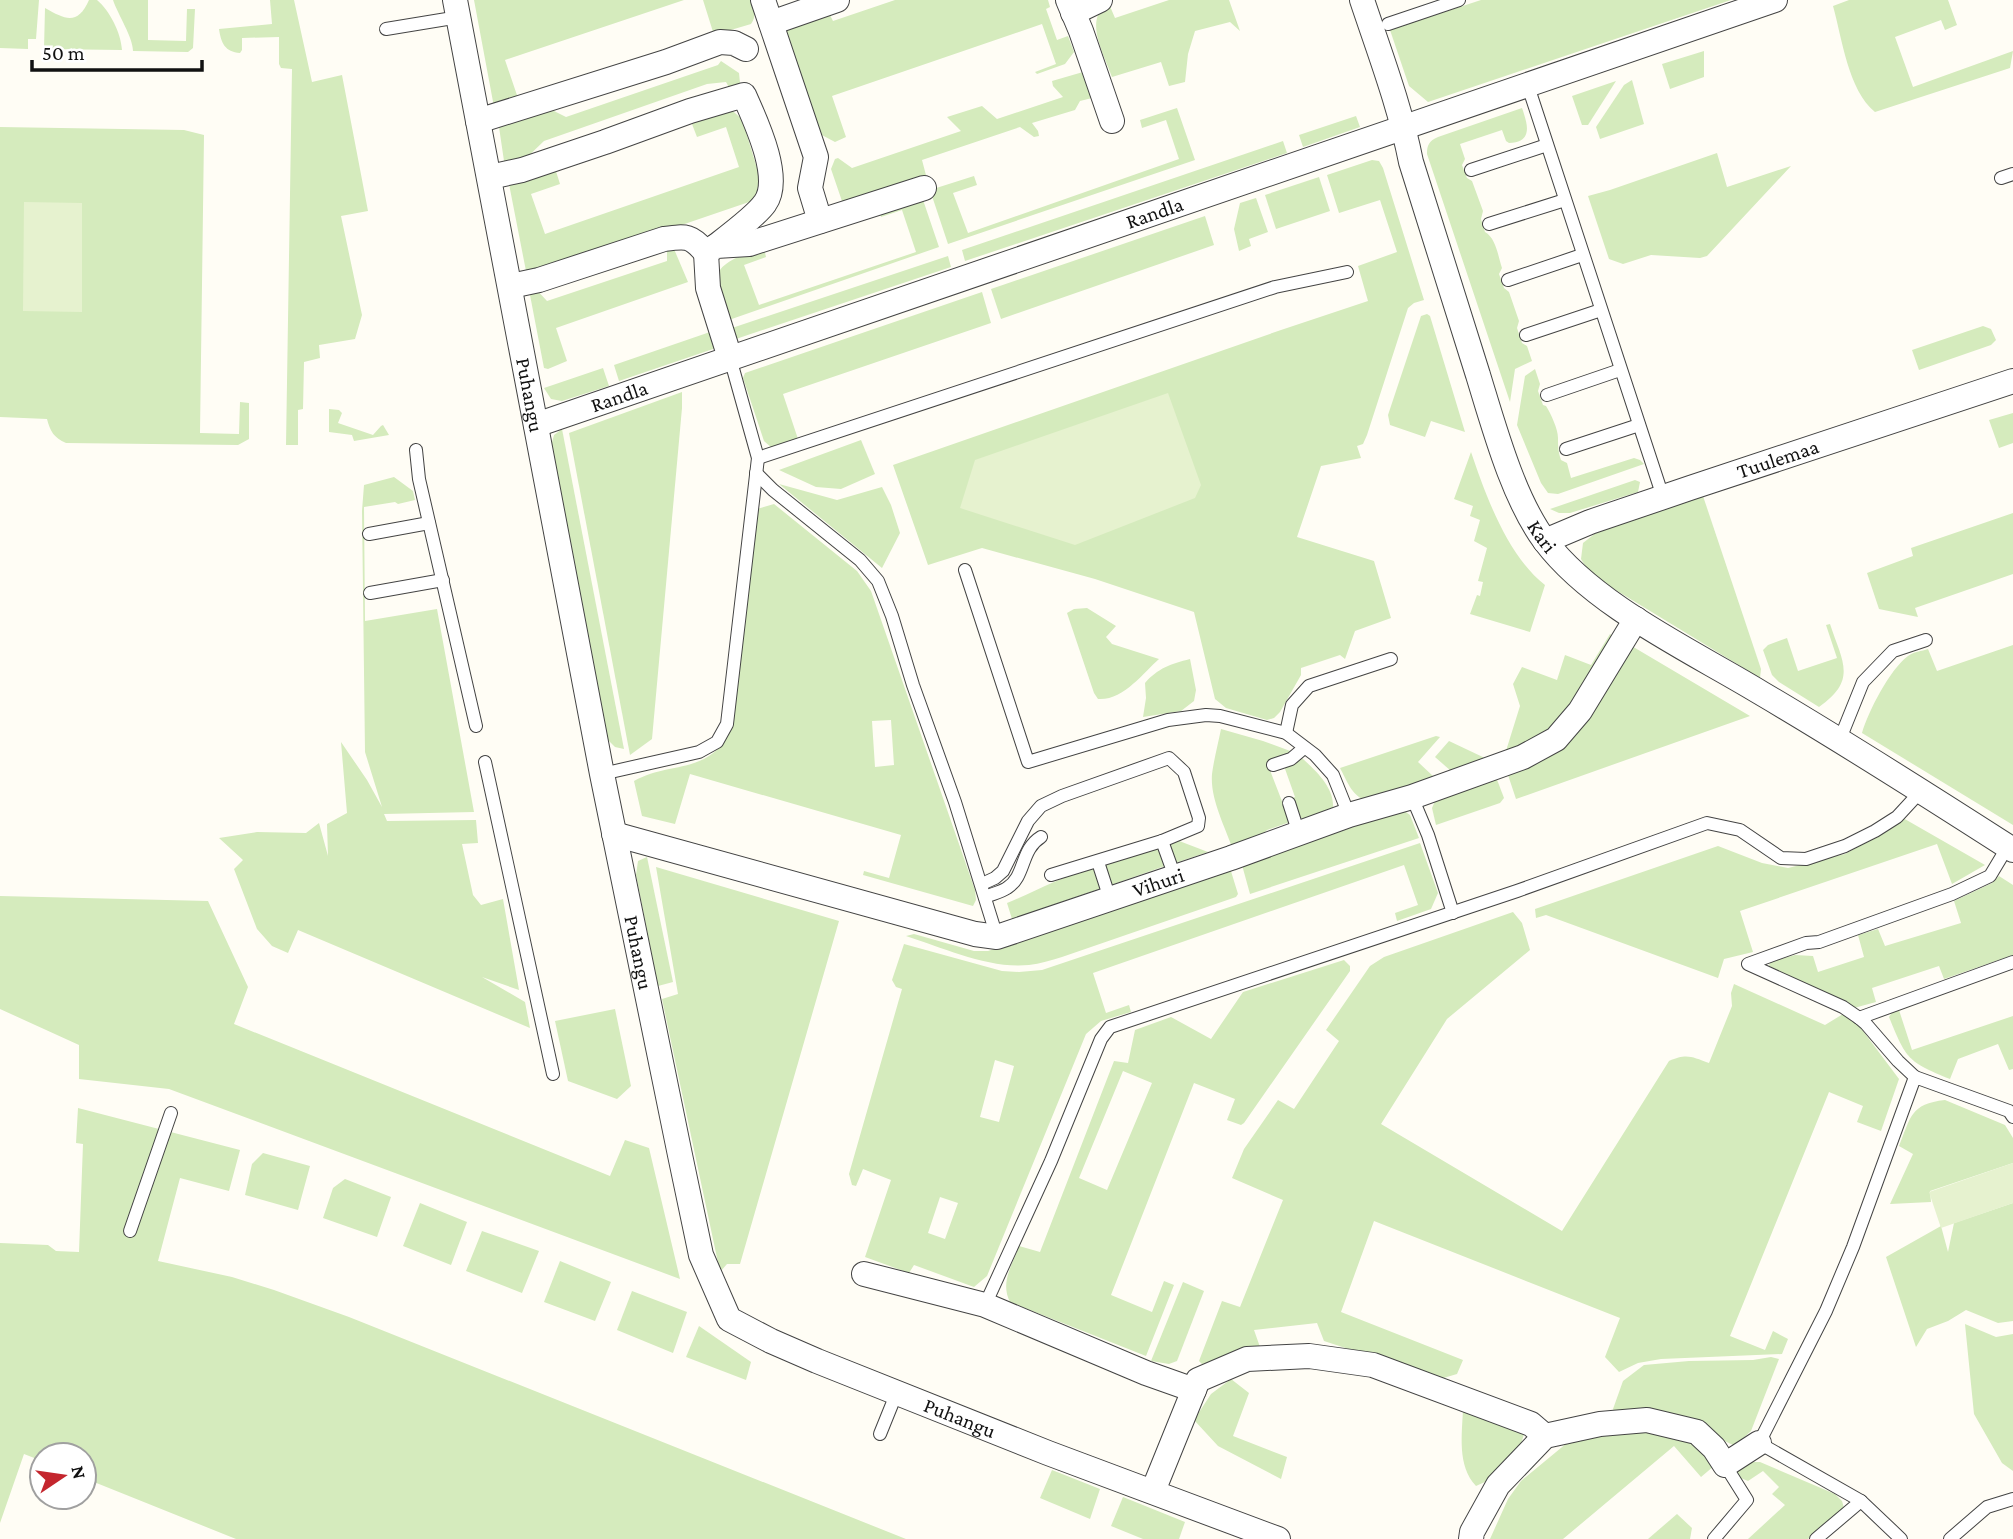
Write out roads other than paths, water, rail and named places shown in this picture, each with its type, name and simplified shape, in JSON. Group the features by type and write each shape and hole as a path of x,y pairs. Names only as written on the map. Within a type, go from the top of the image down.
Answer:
{"street":[{"path":"764,0 816,157 810,188 820,221"},
{"path":"771,23 837,0"},
{"path":"1100,0 1071,6 1112,121"},
{"name":"Kari","path":"1362,0 1405,128 1411,162 1494,427 1517,488 1545,541 1574,573 1636,619 1840,739 2010,848"},
{"name":"Randla","path":"536,425 1528,86 1763,2"},
{"name":"Puhangu","path":"457,8 602,774 701,1255 729,1319 771,1341 1048,1453 1278,1539"},
{"path":"478,121 641,70 720,42 734,43 746,49"},
{"path":"490,177 522,170 710,104 744,95 767,156 772,184 766,203 711,250 708,288 730,358"},
{"path":"510,286 539,280 664,239 682,236 711,250 749,244 924,188"},
{"name":"Tuulemaa","path":"1545,541 1590,522 2013,381"},
{"name":"Vihuri","path":"614,834 975,934 997,937 1349,815 1412,797 1522,757 1556,739 1580,711 1636,619"},
{"path":"864,1274 985,1305 1146,1373 1194,1390"},
{"path":"1153,1491 1198,1380 1247,1359 1309,1356 1373,1365 1531,1424 1545,1436"},
{"path":"1471,1539 1472,1532 1498,1485 1545,1436 1600,1424 1647,1420 1697,1432 1714,1448 1725,1465 1759,1443"}],"lane":[{"path":"1388,24 1459,0"},
{"path":"386,29 457,8"},
{"path":"1528,86 1663,498"},
{"path":"1471,170 1547,145"},
{"path":"1489,225 1565,200"},
{"path":"1508,279 1583,254"},
{"path":"758,458 1275,287 1347,272"},
{"path":"1526,335 1601,310"},
{"path":"602,774 699,752 717,742 727,723 758,458 730,358"},
{"path":"1548,395 1620,370"},
{"path":"1566,449 1639,425"},
{"path":"416,450 419,479 476,726"},
{"path":"756,473 773,490 860,560 878,581 892,616 912,685 956,802 997,937"},
{"path":"369,534 429,523"},
{"path":"965,570 1028,762 1168,720 1220,716 1286,733 1315,755 1333,775 1349,815"},
{"path":"370,593 443,580"},
{"path":"1840,739 1863,682 1893,651 1926,640"},
{"path":"1286,733 1292,705 1309,686 1391,659"},
{"path":"1272,765 1291,759 1304,748"},
{"path":"982,884 1003,871 1028,821 1041,806 1169,758 1184,772 1199,818 1198,826 1162,841 1051,875"},
{"path":"485,762 553,1074"},
{"path":"985,1305 1051,1161 1101,1039 1110,1027 1453,913 1707,823 1740,830 1781,858 1806,859 1845,846 1874,831 1897,817 1921,791"},
{"path":"1412,797 1428,835 1453,913"},
{"path":"1289,803 1298,834"},
{"path":"985,897 1007,888 1017,878 1029,847 1041,836"},
{"path":"1162,841 1175,877"},
{"path":"2010,848 1990,876 1952,894 1819,942 1807,943 1748,964 1843,1007 1866,1024 1915,1077 2009,1111 2013,1117"},
{"path":"1098,862 1110,899"},
{"path":"1858,1018 2013,962"},
{"path":"1902,1539 1861,1501 1759,1443 1826,1311 1853,1247 1915,1077"},
{"path":"130,1231 171,1113"},
{"path":"880,1434 897,1392"},
{"path":"1714,1539 1747,1500 1725,1465"},
{"path":"1950,1539 1987,1507 2013,1499"},
{"path":"1816,1539 1861,1501"}]}
